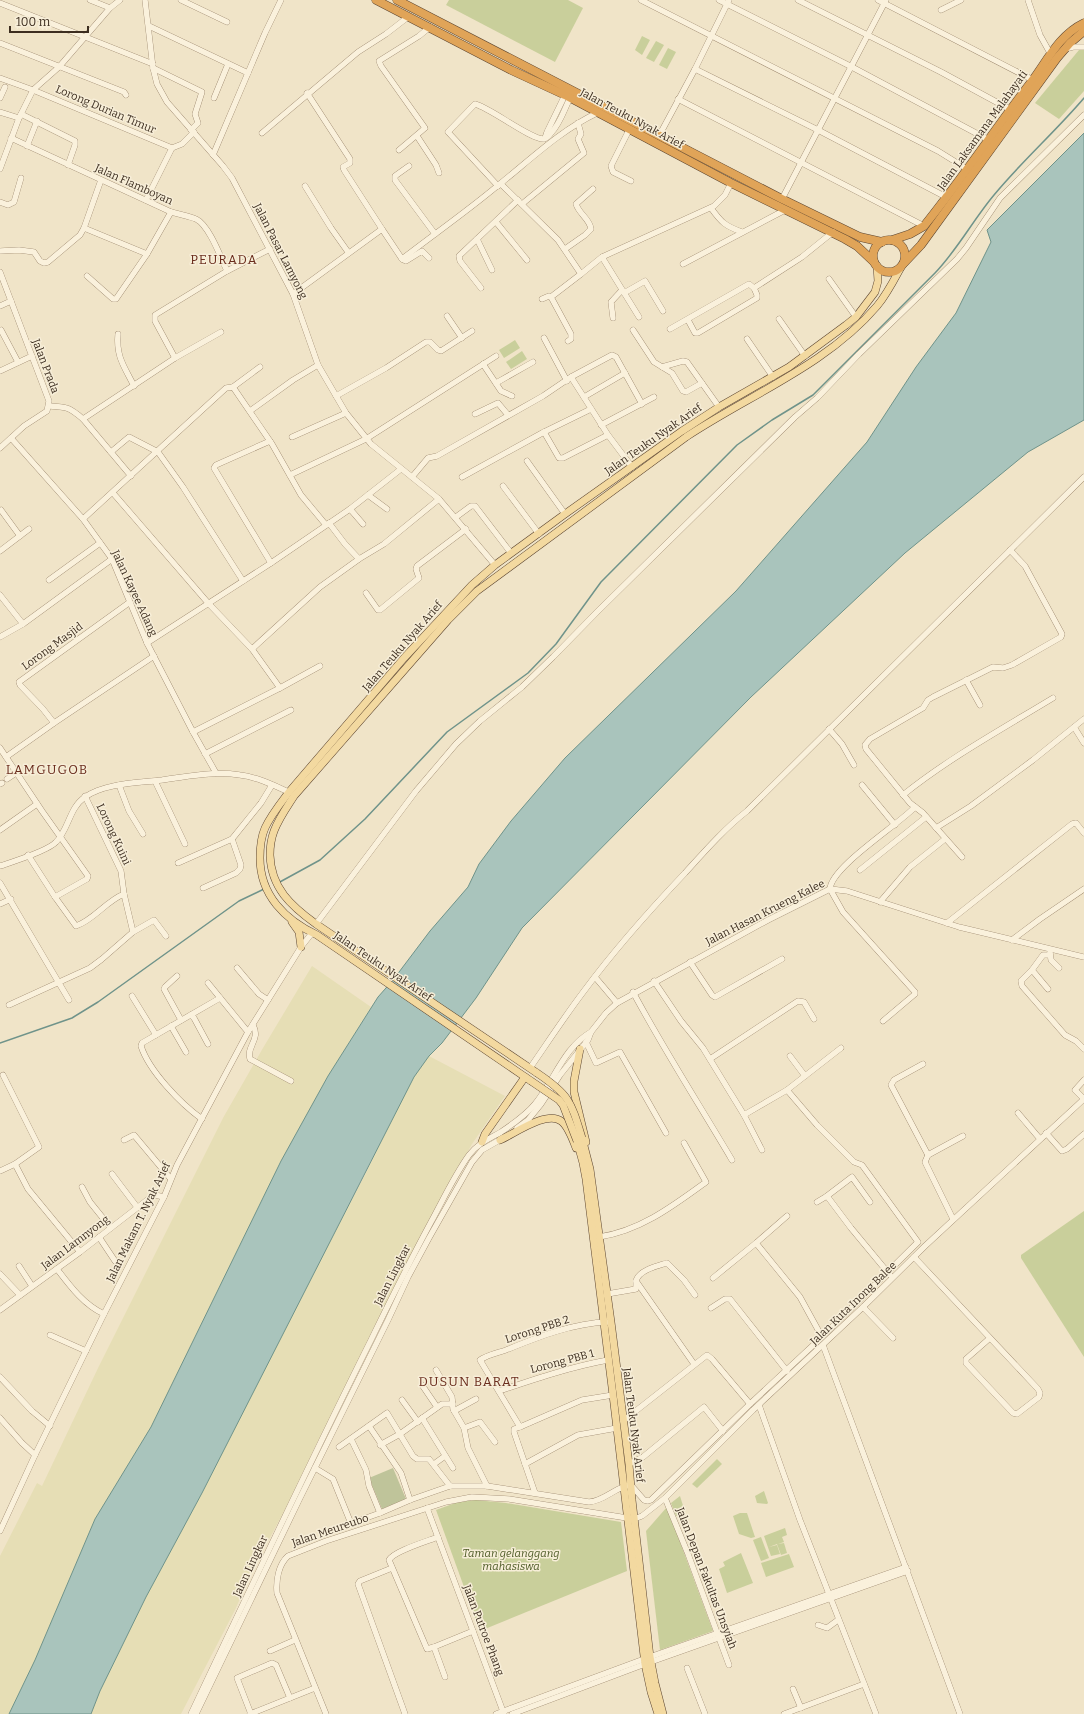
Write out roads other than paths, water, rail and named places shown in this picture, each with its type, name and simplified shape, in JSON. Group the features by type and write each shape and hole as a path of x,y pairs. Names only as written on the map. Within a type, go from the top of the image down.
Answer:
{"highway":[{"name":"Jalan Teuku Nyak Arief","path":"376,0 511,70 567,96 731,183 833,232 857,246 876,264"},
{"name":"Jalan Teuku Nyak Arief","path":"397,0 782,199 860,237 882,242"},
{"name":"Jalan Laksamana Malahayati","path":"903,265 921,245 1013,112 1050,53 1072,31 1084,23"},
{"name":"Jalan Laksamana Malahayati","path":"892,240 910,234 924,226 989,140 1065,49 1084,31"},
{"path":"892,240 899,244 904,251 903,265 894,272 889,272 880,269 876,264 874,253 875,248 882,242 892,240"}],"main road":[{"name":"Jalan Teuku Nyak Arief","path":"580,1140 563,1105 559,1100 290,919 273,902 261,873 260,852 263,834 272,814 289,792 448,620 488,582 720,407 773,377 805,356 856,316 875,292 878,281 876,264"},
{"name":"Jalan Teuku Nyak Arief","path":"580,1140 571,1105 564,1093 504,1050 319,926 284,897 277,885 271,868 271,841 274,831 282,814 294,796 442,616 472,585 564,514 632,467 684,434 779,382 822,354 847,335 878,304 903,265"},
{"path":"290,919 299,932 301,947"},
{"path":"580,1049 574,1082 574,1092 586,1140 586,1161"},
{"path":"480,1144 485,1134 528,1079"},
{"path":"500,1140 534,1123 546,1119 556,1118 563,1122 586,1161"},
{"path":"580,1140 586,1161"},
{"name":"Jalan Teuku Nyak Arief","path":"586,1161 607,1294 608,1360 617,1428 628,1485 651,1692 658,1714"},
{"name":"Jalan Teuku Nyak Arief","path":"586,1161 607,1322 629,1464 628,1485"},
{"name":"Jalan Teuku Nyak Arief","path":"648,1660 663,1714"}],"street":[{"path":"90,0 110,8"},
{"path":"0,169 20,116 33,90 59,67 110,8 120,0"},
{"name":"Jalan Pasar Lamyong","path":"145,0 153,66 157,84 167,102 232,178 293,294 318,366 346,413 366,439 439,499 496,565"},
{"path":"181,0 227,22"},
{"path":"213,155 265,33 281,0"},
{"path":"641,0 938,151 967,169"},
{"path":"719,0 728,2 989,140"},
{"path":"798,0 1013,112"},
{"path":"878,0 885,2 1033,80"},
{"path":"941,10 961,0"},
{"path":"1028,0 1040,35 1050,53"},
{"path":"0,2 153,66 202,92 194,114 198,123 182,144 172,148 146,200"},
{"path":"659,136 695,69 728,2"},
{"path":"782,199 850,66 885,2"},
{"path":"262,133 307,93 358,52 386,34 408,17"},
{"path":"149,26 248,73"},
{"path":"399,150 424,130 424,125 379,61 419,36 430,27"},
{"path":"0,43 124,92 126,95"},
{"path":"1065,49 1073,46 1084,47"},
{"path":"214,98 228,64"},
{"path":"695,69 818,130 946,197"},
{"name":"Lorong Durian Timur","path":"0,78 33,90 172,148"},
{"path":"0,98 4,87"},
{"path":"307,93 350,159 350,163 343,167 344,170 402,259 406,261 422,251 429,258"},
{"path":"567,96 555,127 551,134 545,138 541,138 527,132 477,105 472,106 448,132 500,185 520,202 565,249 581,274"},
{"path":"678,99 924,226"},
{"path":"0,112 37,121 75,141 68,165"},
{"path":"402,259 500,185 534,156 578,123 597,113"},
{"path":"319,926 416,790 456,744 480,721 522,688 598,611 938,278 966,248 1000,198 1084,116"},
{"path":"27,146 37,121"},
{"path":"481,288 459,258 496,222 584,153 578,139 581,134 578,123"},
{"path":"629,130 611,166 611,169 613,172 631,181"},
{"path":"417,136 436,164 439,173"},
{"name":"Jalan Flamboyan","path":"11,138 171,212 197,219 212,239 227,271"},
{"path":"409,166 395,176 396,180 435,234"},
{"path":"0,202 8,205 14,202 22,178"},
{"path":"0,251 19,250 34,252 40,261 44,263 48,262 80,235 84,228 101,180"},
{"path":"542,299 549,296 551,297 602,257 710,208 720,201 731,183"},
{"path":"305,186 348,252"},
{"path":"565,249 591,229 590,224 578,209 576,204 593,189"},
{"path":"710,208 720,221 728,227 742,232"},
{"path":"683,264 785,210"},
{"path":"87,276 113,299 116,299 147,254 171,212"},
{"path":"496,222 527,260"},
{"path":"84,228 147,254"},
{"path":"293,294 348,252 382,229"},
{"path":"754,288 802,257 833,232"},
{"path":"477,239 492,270"},
{"path":"175,358 155,321 155,315 227,271 270,249"},
{"path":"602,257 639,317"},
{"name":"Jalan Prada","path":"0,272 49,401 49,406 46,412 24,426 0,448"},
{"path":"829,279 856,316"},
{"path":"613,318 611,302 623,292 645,281 663,311"},
{"path":"670,329 749,284 754,288 757,295 757,298 698,333 695,333 688,320"},
{"path":"551,297 571,334 571,339 568,341"},
{"path":"0,306 11,301"},
{"path":"447,316 462,338"},
{"path":"779,319 805,356"},
{"path":"1,330 18,362"},
{"path":"633,330 654,362 672,373 683,391 686,392 702,382"},
{"path":"336,396 386,368 426,342 430,342 441,351 472,331"},
{"path":"83,419 175,358 221,332"},
{"path":"118,334 118,354 134,386"},
{"path":"544,338 569,379 584,397 601,425 632,467"},
{"path":"747,338 773,377"},
{"path":"412,477 428,458 437,456 544,396 569,379 612,355 616,357 642,404"},
{"path":"0,371 32,356"},
{"path":"290,475 366,439 496,356"},
{"path":"662,367 685,361 720,407"},
{"path":"496,383 532,362"},
{"path":"483,364 503,393 512,396"},
{"path":"250,411 293,380 318,366"},
{"path":"83,519 158,452 226,388 233,387 260,368"},
{"path":"584,397 624,373"},
{"path":"233,387 270,441 301,495 359,559"},
{"path":"601,425 654,397"},
{"path":"474,414 498,404 508,415"},
{"path":"49,406 67,407 83,419 131,476"},
{"path":"462,477 544,432 591,409"},
{"path":"292,437 346,413"},
{"path":"544,432 559,458 563,458 608,435"},
{"path":"111,452 129,437 158,452 183,487 243,581"},
{"name":"Jalan Kayee Adang","path":"11,438 83,519 112,559 147,643 216,773"},
{"path":"270,441 216,465 214,468 271,564"},
{"path":"526,460 564,514"},
{"path":"147,643 271,564 350,509 402,469"},
{"path":"530,1068 595,977 636,925 702,854 1084,477"},
{"path":"503,486 538,534"},
{"path":"113,493 209,604 252,649 280,688"},
{"path":"368,495 387,509"},
{"path":"252,649 320,587 359,559 384,544 439,499"},
{"path":"456,518 471,506 475,506 511,554"},
{"path":"350,509 362,524"},
{"path":"1,510 20,536"},
{"path":"0,551 29,529"},
{"path":"366,593 378,610 380,610 418,578 416,569 417,566 466,529"},
{"path":"49,580 100,543"},
{"path":"962,858 926,817 903,795 866,749 866,742 923,708 928,700 933,697 993,667 1003,668 1012,665 1062,636 1022,562 1010,550"},
{"path":"0,638 23,624 112,559"},
{"path":"0,595 23,624"},
{"name":"Lorong Masjid","path":"54,723 19,682 130,602"},
{"path":"6,757 154,656"},
{"path":"193,732 320,666"},
{"path":"966,680 980,705"},
{"path":"903,795 950,762 1053,698"},
{"path":"205,754 291,710"},
{"path":"936,828 971,806 1033,760 1084,719"},
{"path":"1074,727 1084,743"},
{"path":"829,729 842,744 854,765"},
{"path":"0,748 37,804 87,873 88,878 55,898"},
{"path":"3,782 16,773"},
{"path":"0,866 51,846 60,837 71,813 85,796 119,785 216,773 242,775 289,792"},
{"path":"154,781 185,844"},
{"path":"119,785 129,812 143,834"},
{"path":"178,863 232,839 261,803 272,785"},
{"path":"862,785 895,825"},
{"name":"Lorong Kuini","path":"85,796 121,871 124,894 134,932"},
{"path":"0,830 37,804"},
{"path":"883,1021 915,992 843,912 830,889 833,880 843,867 915,807"},
{"path":"860,870 926,817"},
{"path":"947,923 1074,823 1076,823 1084,833"},
{"path":"203,888 236,873 240,869 241,865 232,839"},
{"path":"880,902 910,867 945,839"},
{"path":"28,855 55,898 76,926 94,915 115,898 124,894"},
{"path":"0,883 11,899 69,1000"},
{"name":"Jalan Hasan Krueng Kalee","path":"591,1032 616,1001 768,920 830,889 847,891 947,923 1084,957"},
{"path":"1012,940 1084,889"},
{"path":"0,904 11,899"},
{"path":"8,1005 99,962 134,932 154,920 166,936"},
{"name":"Jalan Makam T. Nyak Arief","path":"0,1530 104,1314 164,1197 170,1178 252,1025 301,947 314,934"},
{"path":"1052,948 1050,955 1051,960 1059,968"},
{"path":"1050,955 1043,955 1032,970 1021,981 1022,986 1065,1035 1076,1041 1084,1049"},
{"path":"690,962 712,996 715,997 782,959"},
{"path":"237,968 259,994 268,1000"},
{"path":"1032,970 1048,989"},
{"path":"177,976 164,989 181,1020"},
{"path":"595,977 616,1001"},
{"path":"654,981 681,1021 700,1043 744,1115 762,1150"},
{"path":"208,982 248,1032"},
{"path":"634,992 669,1057 732,1160"},
{"path":"132,996 156,1035"},
{"path":"202,1119 192,1112 167,1087 143,1052 141,1046 142,1043 220,998"},
{"path":"710,1059 798,1001 804,1002 814,1019"},
{"path":"191,1015 208,1044"},
{"path":"252,1025 256,1031 256,1035 249,1054 250,1058 291,1081"},
{"path":"171,1026 186,1052"},
{"path":"196,1714 308,1482 317,1468 411,1271 468,1168 482,1150 500,1140 528,1120 586,1042 591,1032"},
{"name":"Jalan Lingkar","path":"191,1714 302,1479 433,1218 466,1160 480,1144 506,1128 529,1111 554,1073 573,1048 583,1036 591,1032"},
{"path":"586,1042 596,1063 620,1052 666,1133"},
{"path":"744,1115 787,1090 841,1048"},
{"path":"790,1056 805,1076"},
{"path":"923,1064 894,1080 891,1085 928,1155 926,1162 953,1219"},
{"path":"0,1170 15,1164 38,1149 39,1146 3,1076"},
{"path":"1084,1080 1075,1090 1084,1099"},
{"name":"Jalan Kuta Inong Balee","path":"628,1485 644,1500 650,1501 750,1404 787,1371 918,1242 862,1165 854,1162 817,1125 787,1090"},
{"name":"Jalan Kuta Inong Balee","path":"631,1519 645,1514 665,1498 759,1405 864,1307 914,1256 1084,1099"},
{"path":"1018,1113 1040,1139"},
{"path":"1046,1133 1062,1151 1067,1149 1084,1134"},
{"path":"124,1140 134,1135 170,1178"},
{"path":"928,1155 964,1136"},
{"path":"480,1144 482,1150"},
{"path":"599,1238 616,1235 659,1216 706,1182 684,1144"},
{"path":"15,1164 28,1189 80,1252"},
{"path":"112,1174 137,1207"},
{"path":"817,1202 852,1177 870,1202"},
{"path":"82,1187 94,1207 111,1228"},
{"path":"827,1196 851,1228 893,1278"},
{"name":"Jalan Lamnyong","path":"0,1310 80,1252 151,1197 164,1197"},
{"path":"713,1278 787,1216"},
{"path":"100,1237 114,1261"},
{"path":"756,1243 800,1297 822,1337"},
{"path":"914,1256 990,1338 1040,1393 1039,1397 1017,1414 1013,1413 966,1363 966,1359 990,1338"},
{"path":"607,1294 636,1289 636,1281 640,1274 667,1262 684,1280 695,1295"},
{"path":"20,1266 32,1286"},
{"path":"57,1269 92,1309 104,1314"},
{"path":"0,1274 20,1295"},
{"path":"636,1281 694,1364"},
{"path":"711,1308 725,1299 730,1299 787,1371"},
{"path":"864,1307 893,1338"},
{"name":"Lorong PBB 2","path":"499,1392 480,1359 519,1344 566,1329 586,1324 607,1322"},
{"path":"50,1336 86,1351"},
{"path":"823,1345 960,1714"},
{"path":"623,1421 704,1356 709,1356 750,1404"},
{"name":"Lorong PBB 1","path":"499,1392 553,1372 577,1365 608,1360"},
{"path":"436,1370 452,1397 454,1411 464,1428 468,1448 487,1486"},
{"path":"0,1377 32,1411 50,1426"},
{"path":"422,1385 437,1407"},
{"path":"499,1392 520,1427"},
{"path":"535,1493 513,1431 582,1400 613,1395"},
{"path":"454,1411 476,1399"},
{"path":"402,1400 420,1420 453,1468"},
{"path":"380,1445 400,1434 437,1407 445,1403 453,1404"},
{"path":"759,1405 783,1474 838,1620 876,1714"},
{"path":"629,1464 643,1457 704,1407 723,1431"},
{"path":"339,1447 387,1413 415,1458 429,1458 450,1486"},
{"path":"0,1418 35,1455"},
{"path":"464,1428 480,1422 495,1442"},
{"path":"369,1426 380,1445 400,1473 410,1500"},
{"path":"525,1464 578,1435 617,1428"},
{"path":"351,1439 366,1470 369,1486 380,1514"},
{"path":"434,1464 445,1456"},
{"path":"317,1468 329,1475 335,1482 350,1522 352,1523 380,1514 410,1500 450,1486 487,1486 594,1501 628,1485"},
{"path":"302,1479 308,1482"},
{"name":"Jalan Meureubo","path":"326,1714 277,1593 278,1575 286,1558 326,1541 454,1499 482,1497 509,1499 631,1519"},
{"name":"Jalan Depan Fakultas Unsyiah","path":"665,1498 688,1554 729,1665"},
{"name":"Jalan Putroe Phang","path":"427,1508 504,1713"},
{"path":"438,1537 392,1556 389,1560 427,1649 473,1631"},
{"path":"392,1568 360,1581 358,1586 404,1714"},
{"path":"496,1714 504,1713 648,1660 907,1569"},
{"path":"818,1625 827,1628 838,1620"},
{"path":"270,1651 295,1640"},
{"path":"434,1647 445,1677"},
{"path":"512,1714 648,1660"},
{"path":"290,1698 276,1665 272,1663 237,1678 250,1714 290,1698 315,1688"},
{"path":"687,1668 705,1714"},
{"path":"784,1714 864,1684"},
{"path":"793,1689 801,1708"}],"water":[{"path":"1084,133 1084,420 1028,452 905,553 751,697 522,928 476,998 414,1077 202,1493 146,1597 100,1691 91,1714 9,1714 35,1660 95,1519 151,1427 281,1161 328,1076 378,997 393,980 430,931 468,887 479,864 511,821 565,758 736,591 867,442 916,367 956,313 991,242 987,230"}],"waterway":[{"path":"278,883 320,860 365,819 447,732 528,673 556,644 601,582 737,445 772,420 813,395 935,273 951,254 994,195 1084,98"},
{"path":"0,1043 72,1018 98,1002 239,901 264,889"}],"district":[{"name":"PEURADA","path":"224,259"},
{"name":"LAMGUGOB","path":"47,769"},
{"name":"DUSUN BARAT","path":"469,1381"}],"park label":[{"name":"Taman gelanggang mahasiswa","path":"511,1559"}]}
